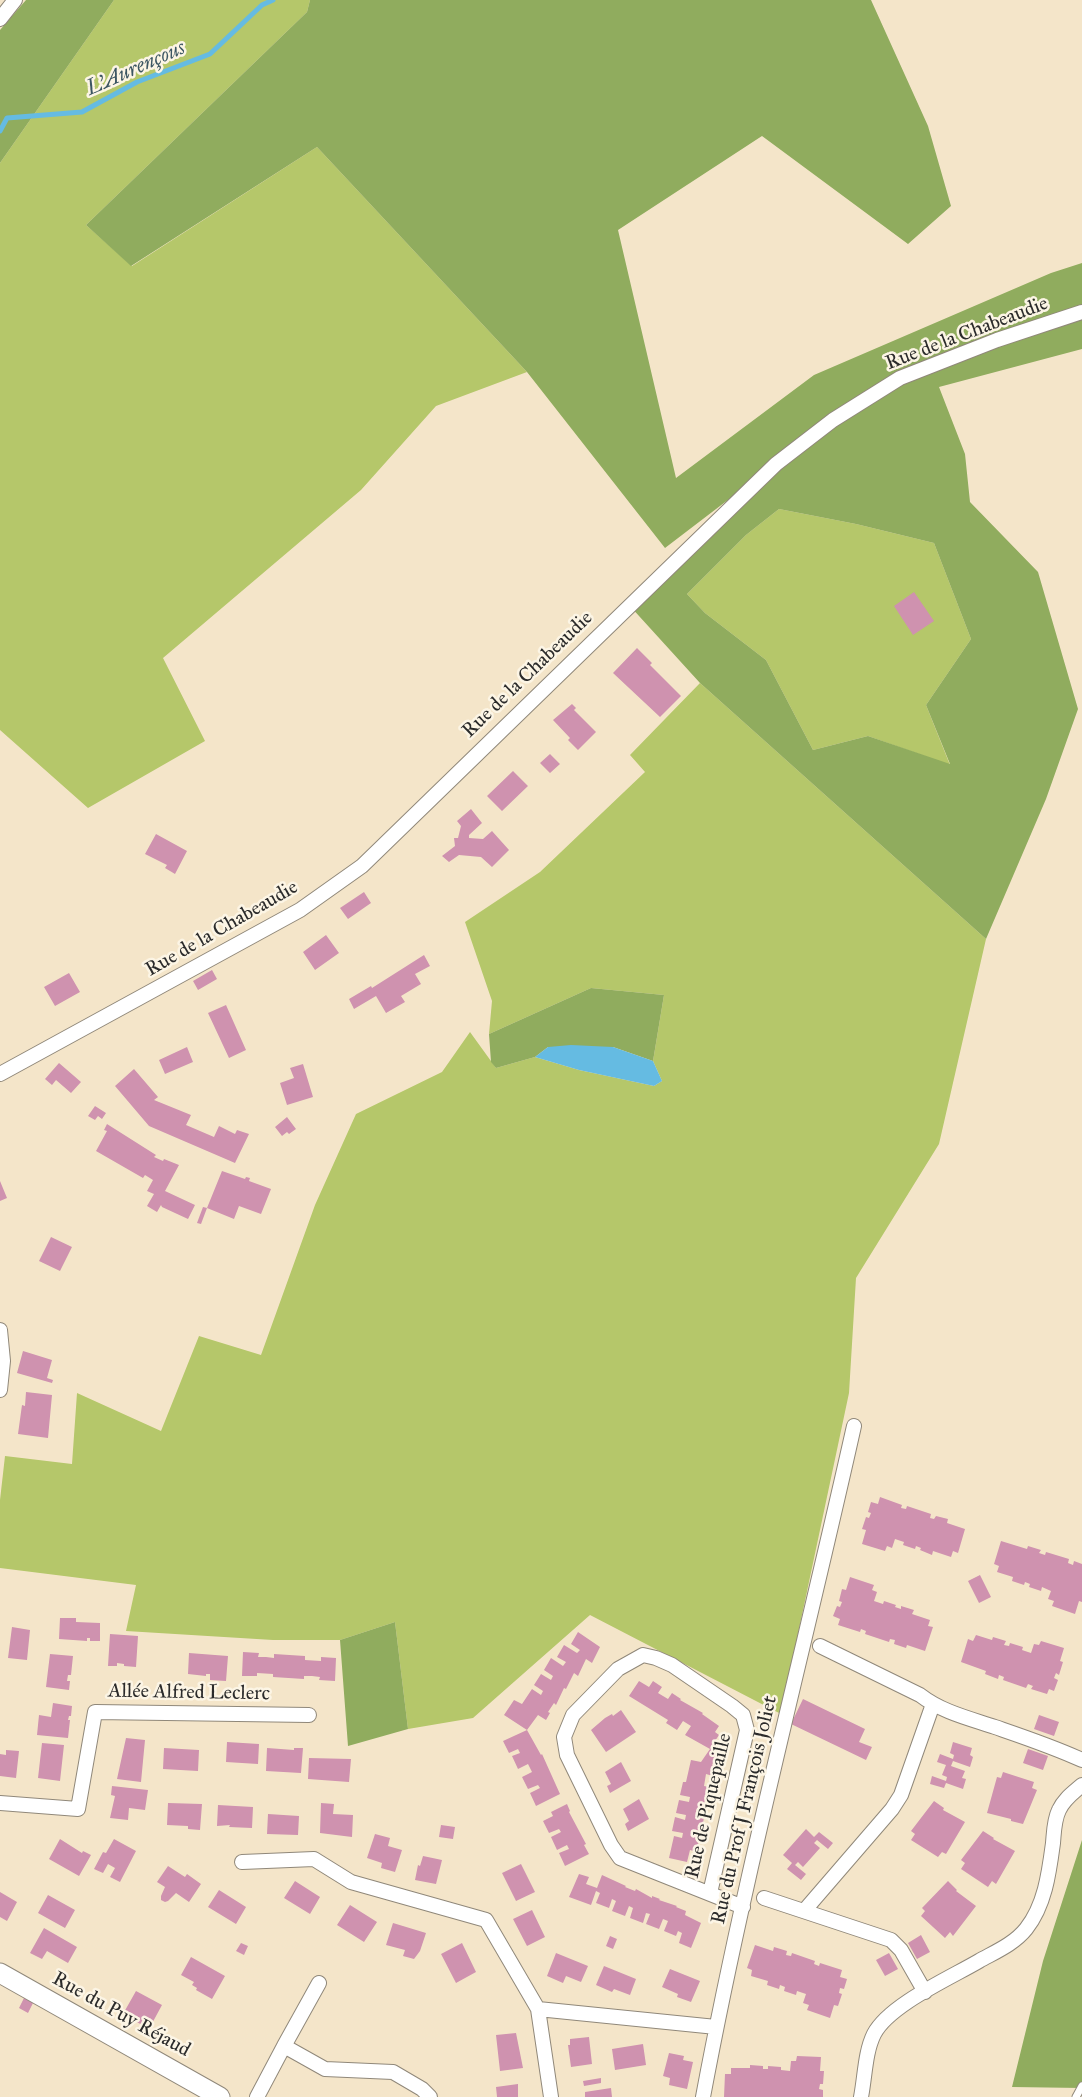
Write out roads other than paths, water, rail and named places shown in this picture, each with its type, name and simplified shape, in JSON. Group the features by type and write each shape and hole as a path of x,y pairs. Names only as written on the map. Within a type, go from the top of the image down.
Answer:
{"street":[{"path":"0,19 15,0"},
{"name":"Rue de la Chabeaudie","path":"0,1074 300,910 362,866 776,464 833,420 900,378 997,340 1082,312"},
{"path":"0,1330 3,1361 0,1390"},
{"name":"Rue du Prof J François Joliet","path":"703,2097 716,2027 854,1426"},
{"path":"820,1646 920,1695 949,1712 1053,1746 1082,1760"},
{"name":"Rue de Piquepaille","path":"710,1893 747,1730 743,1715 672,1664 643,1655 618,1669 573,1715 564,1737 567,1755 611,1845 620,1858 743,1908"},
{"path":"804,1911 892,1809 901,1795 933,1704"},
{"name":"Allée Alfred Leclerc","path":"0,1803 78,1809 95,1712 309,1715"},
{"path":"862,2097 869,2048 874,2034 882,2024 898,2008 1009,1945 1026,1929 1040,1903 1048,1879 1055,1822 1059,1810 1067,1797 1082,1785"},
{"path":"242,1862 314,1858 352,1882 486,1920 538,2009 551,2097"},
{"path":"764,1898 891,1940 901,1950 924,1992"},
{"name":"Rue du Puy Réjaud","path":"0,1973 220,2097"},
{"path":"257,2097 319,1983"},
{"path":"538,2009 716,2027"},
{"path":"284,2046 325,2069 392,2072 422,2089 430,2097"}],"lane":[{"path":"1076,2097 1082,2086"}],"water":[{"path":"571,1045 613,1047 653,1061 662,1081 654,1086 579,1070 535,1057 548,1047"}],"waterway":[{"name":"L'Aurençous","path":"0,131 7,118 82,112 137,82 210,54 262,5 273,0"}]}
